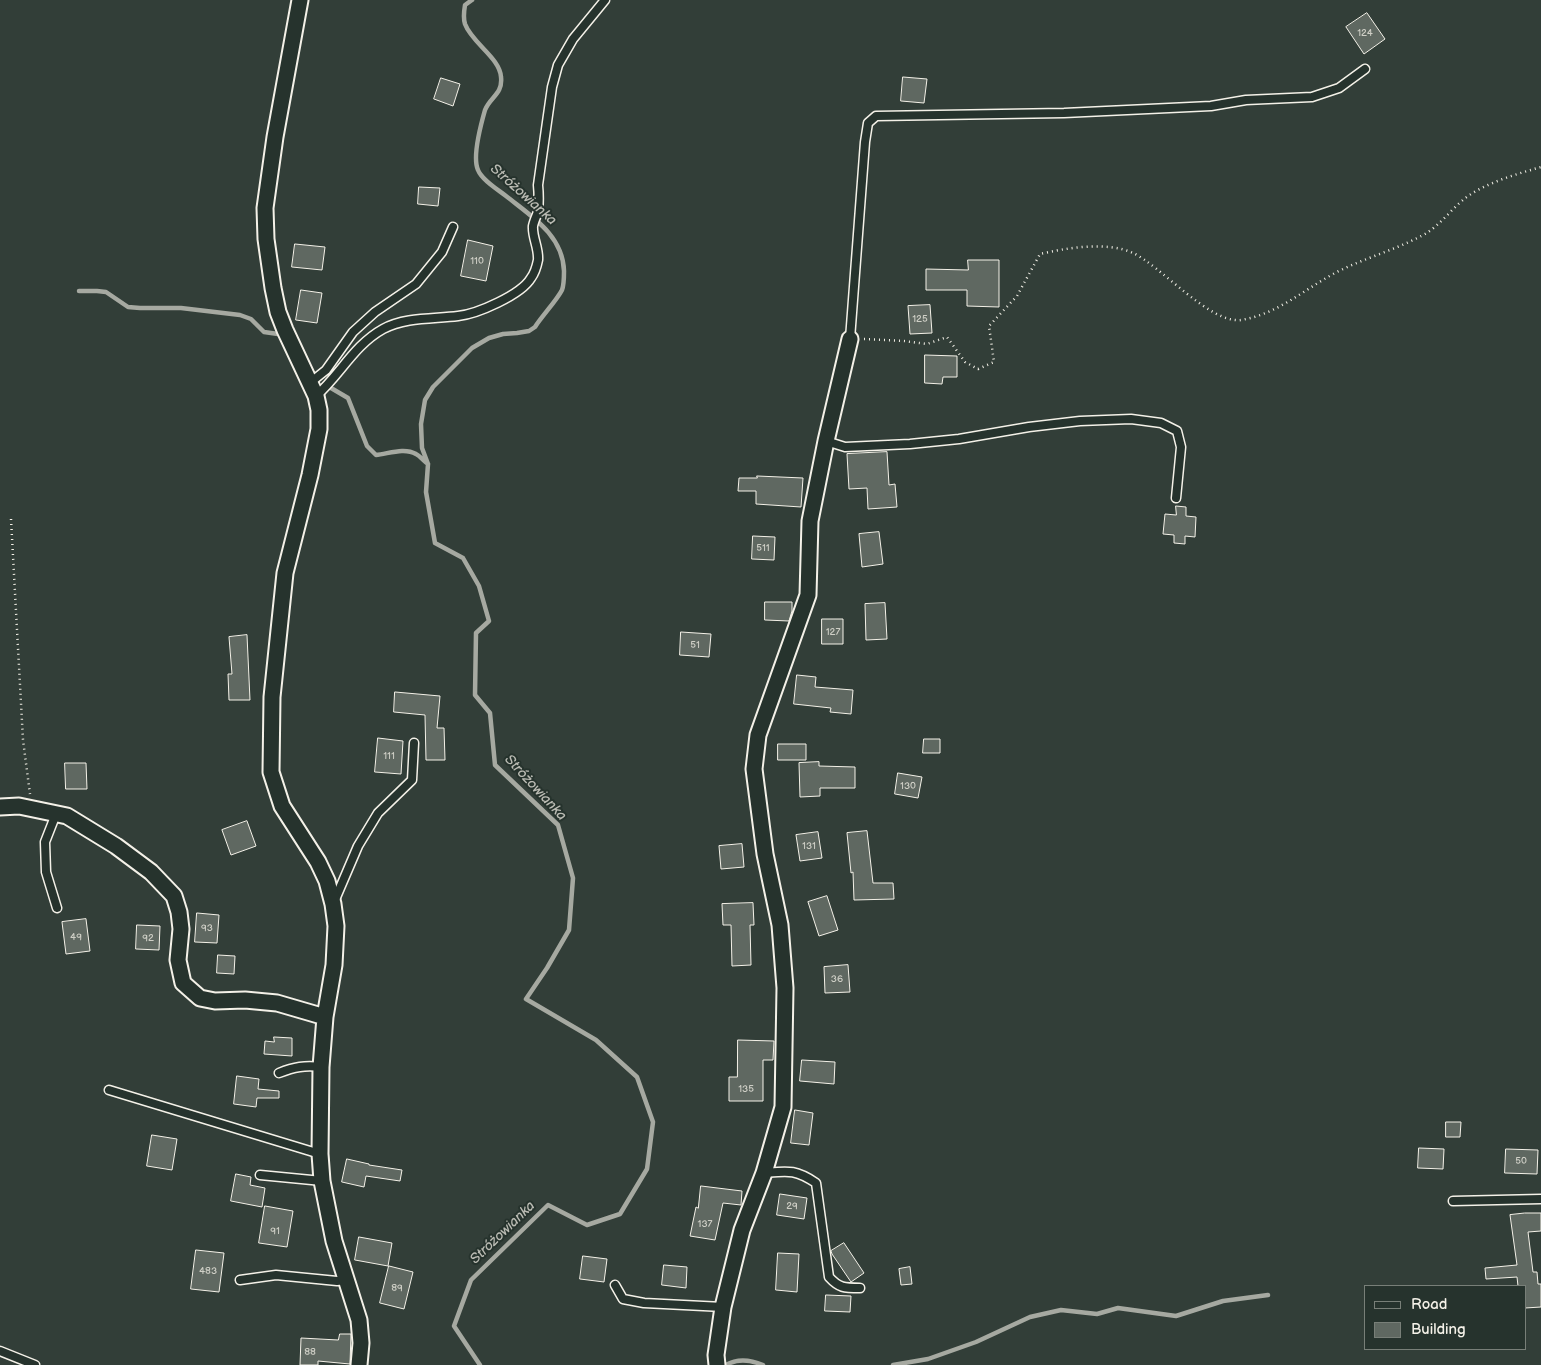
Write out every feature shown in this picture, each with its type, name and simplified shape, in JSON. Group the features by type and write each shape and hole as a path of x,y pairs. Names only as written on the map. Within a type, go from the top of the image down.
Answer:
{"street":[{"path":"300,0 275,137 265,208 266,239 272,288 278,312 314,389 319,410 319,429 310,474 284,573 272,697 272,772 282,806 318,862 327,881 333,904 336,926 334,965 324,1017 321,1067 320,1154 322,1181 334,1241 359,1320 360,1365"},
{"path":"717,1362 718,1335 723,1307 742,1230 764,1173 783,1107 785,988 780,925 766,854 754,769 758,735 808,595 810,521 826,441 850,339"},
{"path":"0,807 19,806 67,816 116,846 151,872 174,896 179,912 181,929 178,960 183,983 200,998 216,1001 245,1000 276,1003 324,1017"}],"lane":[{"path":"314,389 324,389 362,344 384,328 414,320 460,316 483,309 513,294 531,278 538,260 533,225 540,200 538,185 552,87 558,65 573,39 605,0"},
{"path":"850,339 865,142 868,123 876,116 1064,113 1211,106 1246,100 1312,96 1339,88 1365,69"},
{"path":"314,389 353,332 376,312 416,284 442,252 453,226"},
{"path":"826,441 845,447 910,444 959,439 1029,427 1080,421 1131,419 1161,423 1177,431 1181,447 1176,498"},
{"path":"333,904 358,846 378,813 412,780 414,743"},
{"path":"56,814 45,842 46,872 57,908"},
{"path":"279,1073 294,1067 321,1067"},
{"path":"110,1090 320,1154"},
{"path":"764,1173 786,1171 802,1174 816,1184 829,1276 837,1286 860,1288"},
{"path":"260,1175 322,1181"},
{"path":"1453,1201 1541,1199"},
{"path":"240,1280 276,1275 337,1281 345,1280"},
{"path":"615,1285 623,1299 644,1303 723,1307"},
{"path":"0,1352 35,1365"}],"path":[{"path":"850,339 904,341 927,344 947,337 965,362 978,368 994,362 989,326 1017,296 1040,254 1064,249 1113,248 1133,253 1219,316 1238,320 1263,315 1288,303 1335,273 1401,246 1427,232 1470,194 1507,176 1541,167"},
{"path":"11,519 24,740 33,809"}],"building":[{"path":"1367,13 1385,39 1364,54 1346,27"},
{"path":"903,77 927,79 924,103 901,101"},
{"path":"441,78 460,84 453,106 434,99"},
{"path":"419,187 440,188 438,206 418,204"},
{"path":"468,240 493,246 486,281 461,276"},
{"path":"295,244 325,247 322,270 292,267"},
{"path":"968,260 999,260 999,307 967,306 967,290 926,290 926,269 968,270"},
{"path":"301,290 322,293 317,323 296,320"},
{"path":"930,305 932,333 910,334 908,306"},
{"path":"925,355 957,356 957,377 943,377 942,384 925,383"},
{"path":"887,452 889,485 895,484 897,507 868,509 867,488 849,489 847,454"},
{"path":"757,476 803,478 801,507 756,504 756,491 738,491 739,478 757,478"},
{"path":"1176,506 1186,507 1186,516 1196,517 1195,537 1185,536 1185,544 1174,543 1174,535 1163,534 1165,514 1176,515"},
{"path":"879,532 883,564 862,567 859,534"},
{"path":"753,536 775,537 774,560 752,559"},
{"path":"765,602 792,602 789,621 765,620"},
{"path":"885,603 887,639 866,640 865,604"},
{"path":"822,619 843,619 843,644 822,644"},
{"path":"681,632 711,634 709,657 680,655"},
{"path":"247,635 250,700 229,700 228,674 232,674 229,637"},
{"path":"797,675 816,677 815,687 853,690 851,714 830,712 831,708 794,704"},
{"path":"395,692 440,696 437,728 444,728 445,760 426,760 425,715 394,712"},
{"path":"378,738 403,741 401,774 375,772"},
{"path":"924,739 940,739 940,753 923,753"},
{"path":"778,744 806,744 806,760 778,760"},
{"path":"819,762 819,766 855,767 855,788 820,788 820,796 800,797 799,763"},
{"path":"65,763 86,763 87,789 66,789"},
{"path":"898,773 922,777 918,798 895,794"},
{"path":"247,821 256,846 231,855 222,830"},
{"path":"867,831 873,883 893,883 894,899 854,900 853,872 851,873 847,833"},
{"path":"818,832 822,858 800,861 796,835"},
{"path":"742,844 744,867 721,869 719,846"},
{"path":"827,896 838,930 819,936 808,902"},
{"path":"753,903 754,925 750,925 751,965 732,966 731,925 723,925 722,904"},
{"path":"197,913 219,915 217,943 195,942"},
{"path":"86,919 90,951 66,954 62,922"},
{"path":"137,925 160,926 159,950 136,949"},
{"path":"218,955 235,956 234,974 217,973"},
{"path":"848,965 850,992 825,993 824,967"},
{"path":"274,1037 292,1038 292,1056 264,1054 265,1041 274,1042"},
{"path":"738,1040 774,1041 773,1060 763,1060 763,1101 729,1101 729,1077 737,1077"},
{"path":"802,1060 835,1062 834,1084 800,1081"},
{"path":"237,1076 259,1079 258,1089 279,1091 279,1098 257,1098 256,1107 234,1104"},
{"path":"795,1110 813,1113 809,1145 791,1143"},
{"path":"1446,1122 1461,1122 1460,1137 1446,1137"},
{"path":"152,1135 177,1139 172,1170 147,1166"},
{"path":"1419,1148 1444,1149 1443,1169 1418,1168"},
{"path":"1506,1149 1538,1150 1537,1174 1505,1173"},
{"path":"347,1159 369,1165 402,1170 400,1181 366,1176 364,1187 342,1182"},
{"path":"236,1174 251,1177 250,1185 265,1188 262,1207 231,1201"},
{"path":"701,1186 742,1191 741,1205 723,1203 715,1240 690,1236 696,1207 698,1208"},
{"path":"780,1194 807,1198 804,1219 777,1215"},
{"path":"265,1206 293,1211 287,1247 259,1243"},
{"path":"1541,1213 1541,1231 1528,1232 1533,1272 1537,1272 1538,1284 1541,1284 1541,1307 1526,1308 1526,1285 1518,1285 1517,1277 1486,1279 1485,1268 1517,1265 1510,1215"},
{"path":"359,1237 392,1243 388,1266 355,1260"},
{"path":"844,1243 864,1273 851,1282 831,1251"},
{"path":"196,1250 224,1253 219,1292 191,1289"},
{"path":"778,1253 799,1254 797,1292 776,1290"},
{"path":"583,1256 607,1259 604,1282 580,1279"},
{"path":"664,1265 687,1267 686,1288 662,1285"},
{"path":"389,1266 413,1272 404,1309 380,1303"},
{"path":"910,1267 912,1284 901,1285 899,1269"},
{"path":"826,1295 851,1296 850,1312 825,1311"},
{"path":"340,1334 351,1334 350,1364 318,1361 318,1365 300,1365 301,1338 338,1340"}],"waterway":[{"name":"Stróżowianka","path":"472,0 465,5 465,24 473,38 496,63 501,77 500,88 487,106 481,123 476,164 480,174 486,181 535,219 552,237 562,258 564,281 560,294 535,327 529,331 503,334 489,338 472,348 433,387 425,400 421,424 422,448 428,464 426,492 435,543 463,558 479,586 489,621 476,633 475,695 490,713 495,765 558,825 573,878 569,930 526,999 596,1040 637,1077 653,1122 647,1169 620,1214 587,1225 548,1205 471,1280 454,1326 480,1365"},
{"path":"79,291 106,292 128,307 181,308 240,315 251,319 264,332 278,334"},
{"path":"331,388 348,398 367,446 376,455 406,451 418,455 428,464"},
{"path":"893,1365 928,1359 976,1342 1030,1317 1061,1310 1097,1314 1118,1308 1176,1316 1223,1301 1268,1295"},
{"path":"726,1365 744,1360 763,1365"}]}
